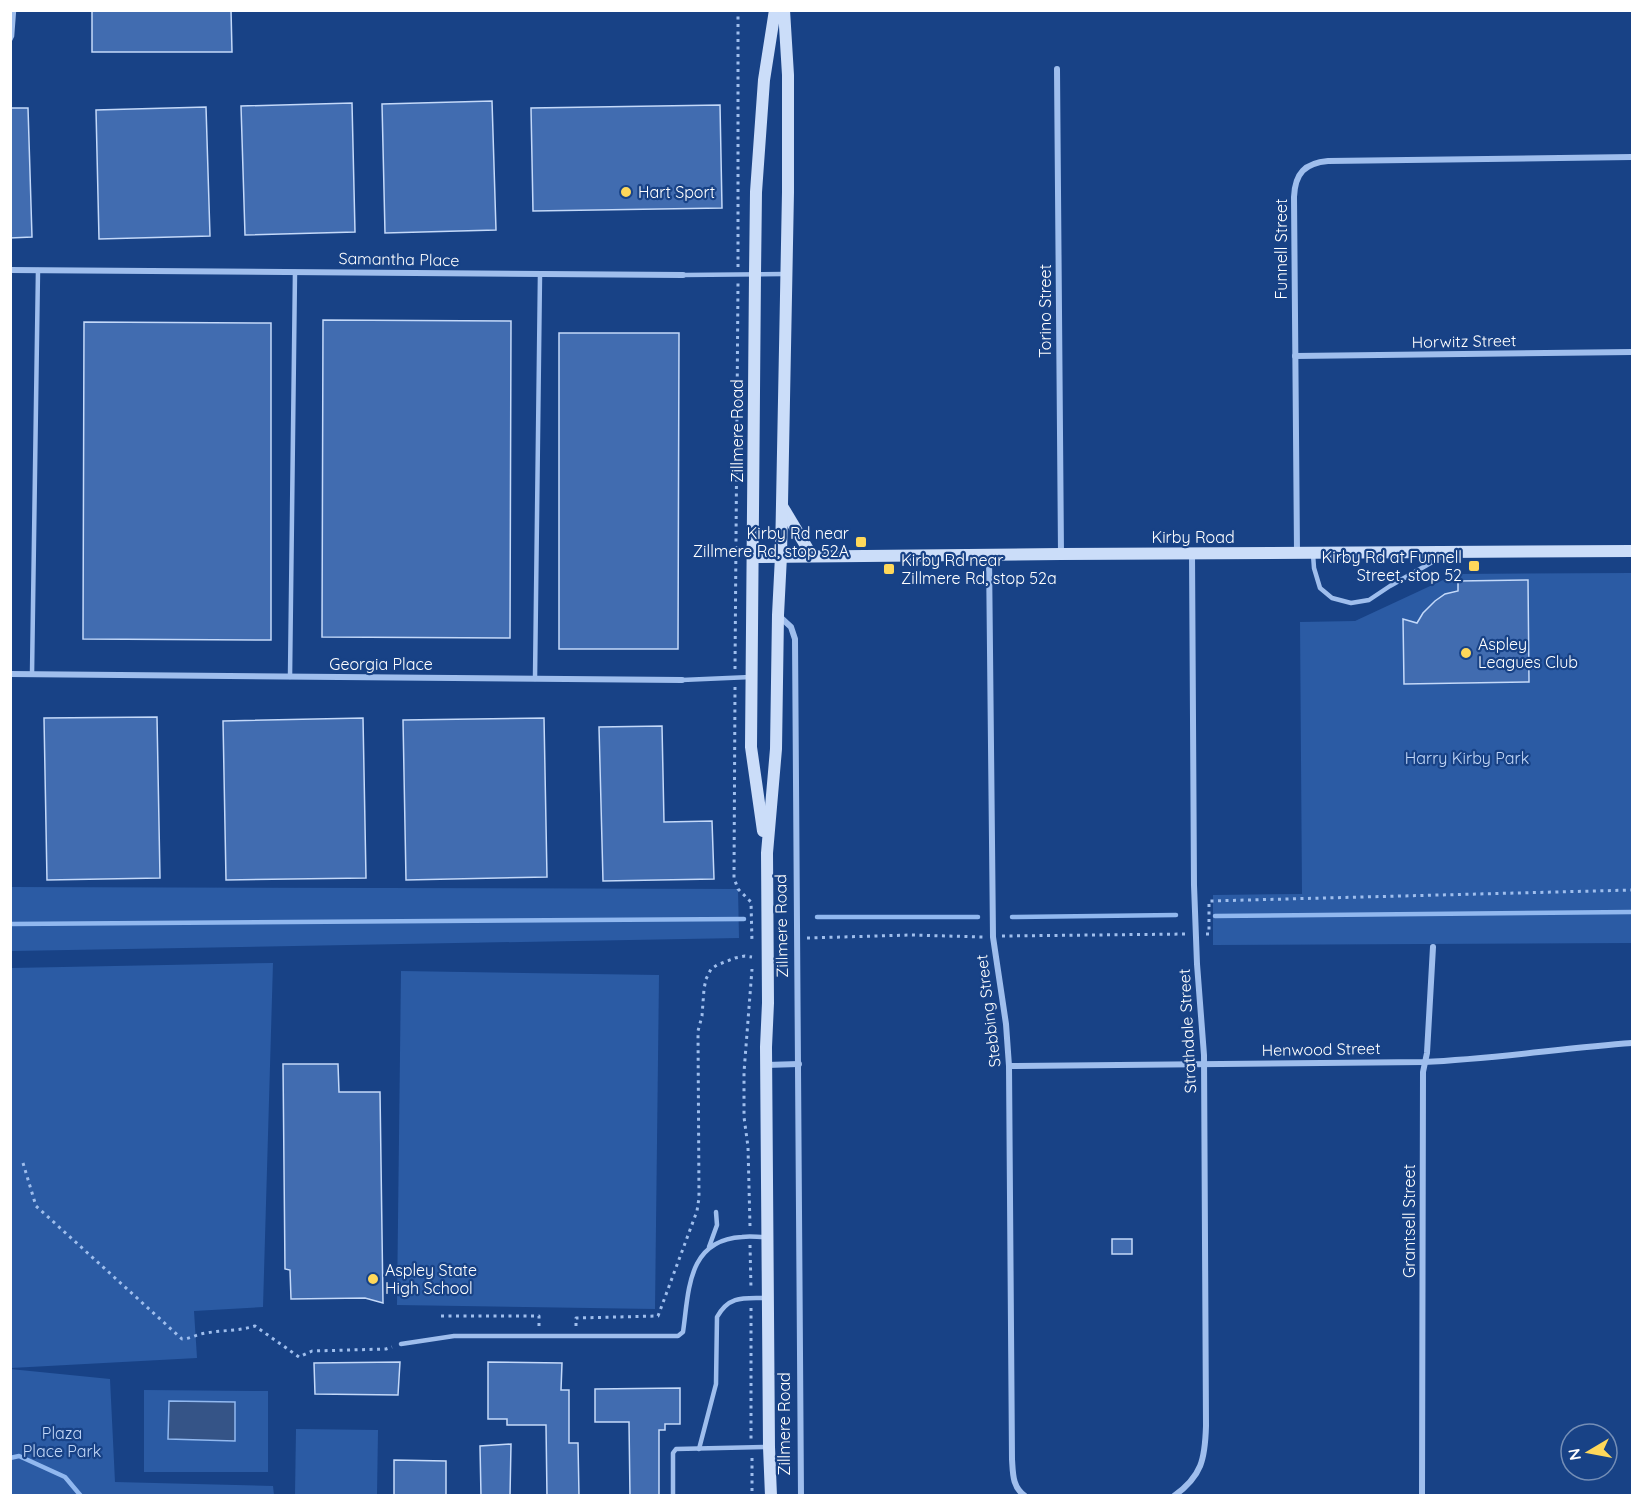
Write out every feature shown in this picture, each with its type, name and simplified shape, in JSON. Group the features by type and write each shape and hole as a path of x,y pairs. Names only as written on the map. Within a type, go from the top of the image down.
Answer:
{"main road":[{"name":"Zillmere Road","path":"767,853 751,747 751,677 756,192 764,80 775,10"},
{"name":"Zillmere Road","path":"771,1496 766,1065 767,853 776,749 778,615 782,556 788,75 784,10"},
{"path":"782,505 812,556"},
{"name":"Kirby Road","path":"753,557 1632,551"}],"street":[{"name":"Torino Street","path":"1057,69 1060,554"},
{"name":"Funnell Street","path":"1297,553 1294,187 1301,172 1313,164 1328,161 1632,158"},
{"name":"Samantha Place","path":"10,270 682,275"},
{"name":"Horwitz Street","path":"1295,356 1632,352"},
{"name":"Strathdale Street","path":"1174,1496 1199,1470 1206,1445 1203,1064 1196,934 1192,554"},
{"name":"Stebbing Street","path":"989,555 993,937 1006,1024 1009,1065 1013,1467 1018,1491 1025,1496"},
{"name":"Zillmere Road","path":"778,615 792,627 795,639 801,1496"},
{"name":"Georgia Place","path":"10,674 682,680"},
{"name":"Grantsell Street","path":"1422,1496 1422,1072 1426,1053 1433,947"},
{"name":"Henwood Street","path":"1009,1065 1424,1062 1632,1043"},
{"path":"766,1065 799,1064"}],"lane":[{"path":"10,40 14,10"},
{"path":"32,674 38,270"},
{"path":"290,677 295,272"},
{"path":"536,680 540,274"},
{"name":"Samantha Place","path":"682,275 787,274"},
{"path":"1313,554 1314,568 1320,588 1332,598 1351,603 1370,600 1447,552"},
{"name":"Georgia Place","path":"682,680 751,677"},
{"path":"708,1249 717,1225 716,1212"},
{"path":"401,1344 454,1336 678,1336 683,1332 692,1273 702,1255 725,1240 742,1237 768,1237"},
{"path":"699,1449 716,1384 717,1317 728,1302 742,1298 768,1298"},
{"path":"674,1496 673,1453 676,1449 769,1447"}],"path":[{"path":"738,10 739,41"},
{"path":"805,938 910,935 993,937 1209,934 1209,901 1632,890"},
{"path":"577,1329 576,1318 658,1316 697,1211 699,1198 698,1030 706,979 711,969 717,965 735,958 752,957"},
{"path":"23,1163 36,1206 182,1339 204,1333 243,1330 255,1326 299,1357 312,1351 386,1349 401,1344"},
{"path":"441,1316 539,1316 539,1329"}],"green space":[{"name":"Harry Kirby Park","path":"1632,573 1632,943 1213,945 1213,895 1302,894 1300,622 1355,621 1456,574"},
{"path":"11,887 738,889 739,938 11,951"},
{"path":"273,963 263,1307 194,1311 197,1358 11,1368 11,968"},
{"path":"401,971 659,975 655,1309 397,1305"},
{"name":"Plaza Place Park","path":"10,1369 110,1379 115,1482 273,1486 274,1495 11,1495"},
{"path":"144,1390 268,1391 268,1472 144,1472"},
{"path":"296,1429 378,1430 377,1495 295,1495"}],"shaded area":[{"path":"169,1401 235,1402 235,1441 168,1439"}],"building":[{"path":"92,10 231,10 232,52 92,52"},
{"path":"492,101 496,230 385,233 382,104"},
{"path":"352,103 355,232 245,235 241,106"},
{"path":"720,105 722,208 533,211 531,108"},
{"path":"206,107 210,236 99,239 96,110"},
{"path":"10,108 28,108 32,237 10,238"},
{"path":"323,320 511,321 510,638 322,637"},
{"path":"84,322 271,323 271,640 83,639"},
{"path":"559,333 679,333 678,649 559,649"},
{"name":"Aspley Leagues Club","path":"1528,580 1529,682 1404,684 1403,619 1417,623 1435,601 1445,594 1458,591 1458,581"},
{"path":"157,717 160,878 47,880 44,718"},
{"path":"363,718 366,878 226,880 223,721"},
{"path":"544,718 547,877 406,880 403,720"},
{"path":"662,726 664,822 712,821 714,879 603,881 599,727"},
{"path":"283,1064 338,1064 339,1092 380,1092 383,1303 365,1298 291,1299 290,1270 285,1269"},
{"path":"1112,1239 1132,1239 1132,1254 1112,1254"},
{"path":"400,1362 398,1395 315,1394 314,1363"},
{"path":"488,1362 562,1363 561,1390 569,1390 569,1443 578,1443 579,1496 547,1496 546,1425 507,1425 507,1419 488,1419"},
{"path":"680,1388 680,1424 665,1424 665,1430 659,1430 659,1496 630,1496 629,1422 595,1422 595,1389"},
{"path":"511,1444 510,1496 481,1496 480,1446"},
{"path":"394,1460 446,1461 446,1496 394,1496"}],"waterway":[{"path":"1215,916 1632,912"},
{"path":"1012,917 1176,915"},
{"path":"817,917 978,917"},
{"path":"10,924 744,919"},
{"path":"10,1458 19,1456 65,1477 81,1496"}],"place":[{"name":"Hart Sport","path":"626,192"},
{"name":"Kirby Rd near Zillmere Rd, stop 52A","path":"861,542"},
{"name":"Kirby Rd at Funnell Street, stop 52","path":"1474,566"},
{"name":"Kirby Rd near Zillmere Rd, stop 52a","path":"889,569"},
{"name":"Aspley Leagues Club","path":"1466,653"},
{"name":"Aspley State High School","path":"373,1279"}]}
